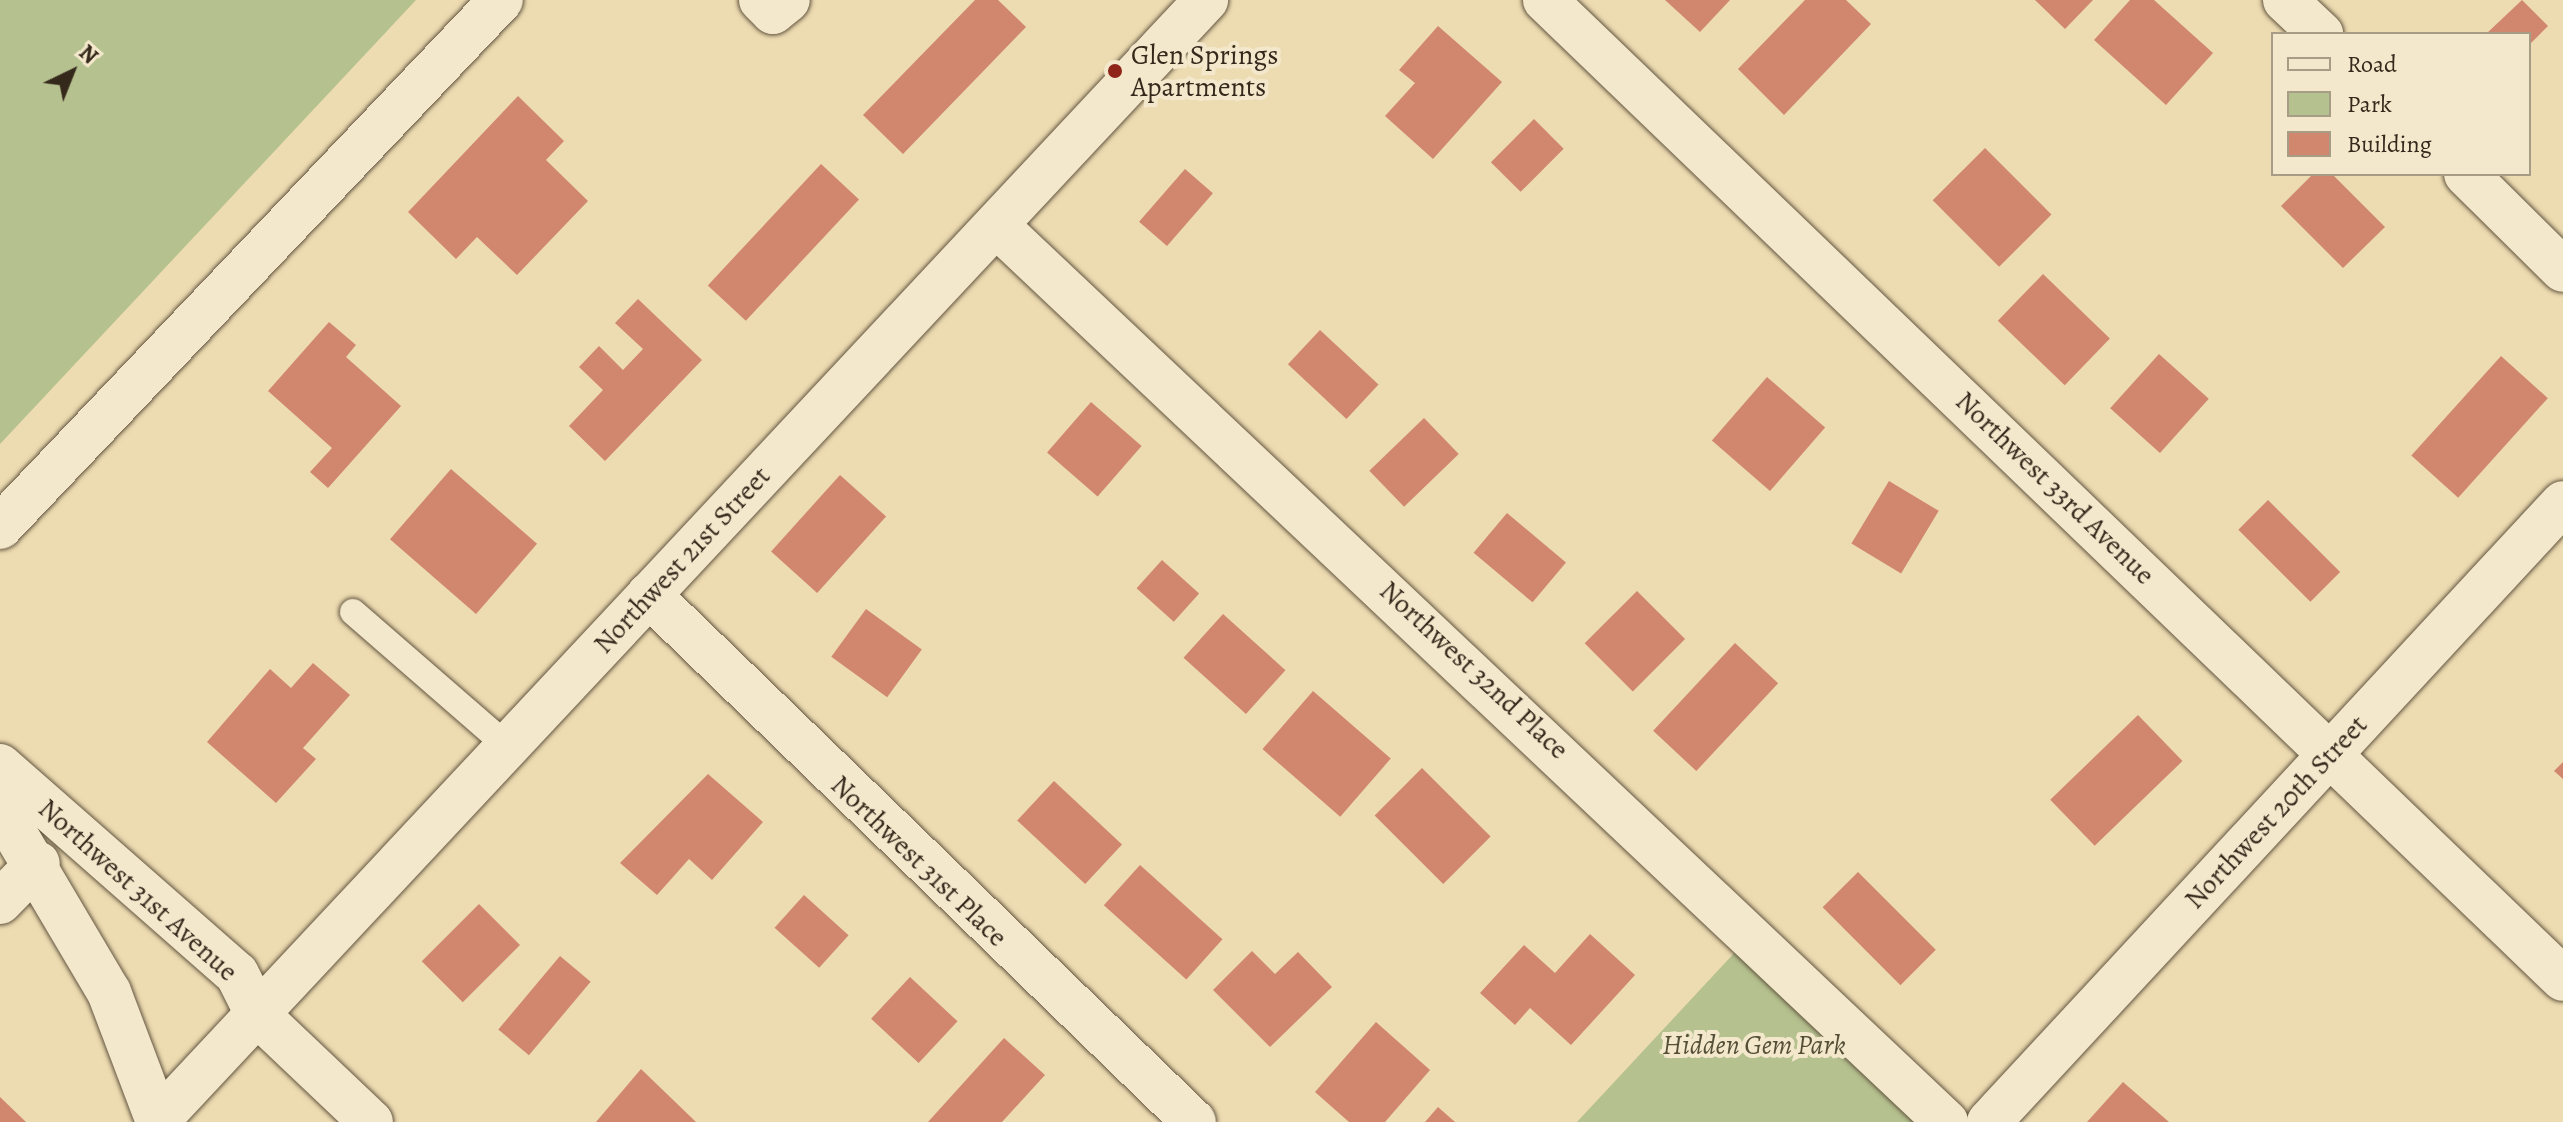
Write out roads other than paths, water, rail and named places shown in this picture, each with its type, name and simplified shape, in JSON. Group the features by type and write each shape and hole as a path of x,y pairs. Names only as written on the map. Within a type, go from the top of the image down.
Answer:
{"street":[{"path":"0,527 501,0"},
{"path":"761,0 773,12 788,0"},
{"name":"Northwest 21st Street","path":"158,1121 1206,0"},
{"name":"Northwest 33rd Avenue","path":"1545,0 2563,979"},
{"path":"2285,0 2319,32"},
{"path":"2468,176 2563,270"},
{"name":"Northwest 32nd Place","path":"996,225 1946,1122"},
{"name":"Northwest 20th Street","path":"1989,1122 2563,503"},
{"name":"Northwest 31st Place","path":"649,595 1194,1122"},
{"name":"Northwest 31st Avenue","path":"0,766 237,974 257,1014 371,1122"},
{"name":"Northwest 31st Avenue","path":"0,808 38,863 109,992 158,1121"},
{"path":"0,902 38,863"}],"lane":[{"path":"353,612 507,746"}],"place":[{"name":"Glen Springs Apartments","path":"1115,71"}],"park label":[{"name":"Hidden Gem Park","path":"1754,1045"}]}
